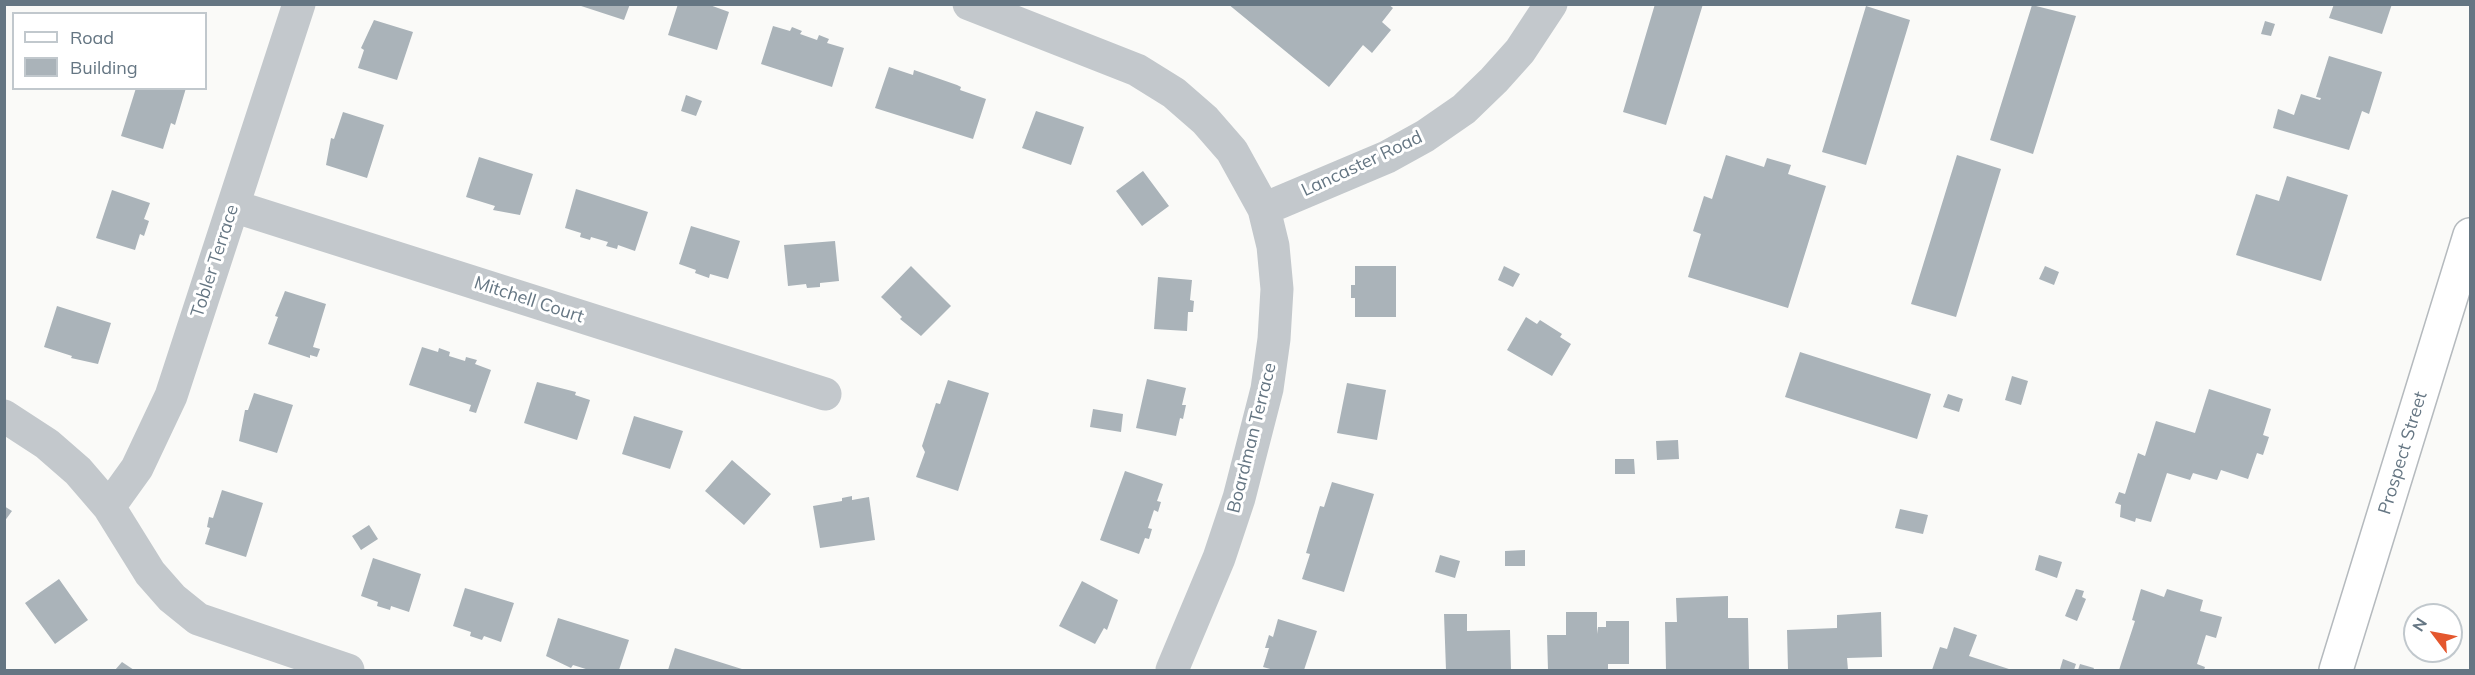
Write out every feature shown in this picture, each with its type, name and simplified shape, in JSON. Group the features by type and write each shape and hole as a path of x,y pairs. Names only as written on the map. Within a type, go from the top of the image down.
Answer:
{"main road":[{"name":"Prospect Street","path":"2336,670 2470,235"}],"street":[{"name":"Tobler Terrace","path":"110,507 137,468 171,396 299,4"},
{"name":"Boardman Terrace","path":"969,4 1137,70 1174,93 1205,120 1232,151 1264,209 1273,246 1277,289 1274,339 1267,389 1236,508 1219,558 1172,670"},
{"name":"Lancaster Road","path":"1264,209 1342,178 1425,136 1464,108 1494,80 1520,51 1551,4"},
{"name":"Mitchell Court","path":"233,206 825,394"},
{"path":"4,416 47,444 78,471 110,507 150,573 172,597 198,619 348,670"}],"building":[{"path":"575,4 630,4 624,20"},
{"path":"678,4 707,4 729,12 717,50 668,35"},
{"path":"1228,4 1388,4 1393,8 1382,22 1391,30 1372,53 1363,45 1329,87"},
{"path":"1655,4 1703,4 1666,125 1623,112"},
{"path":"2334,4 2392,4 2382,34 2329,18"},
{"path":"2032,5 2076,16 2033,154 1990,140"},
{"path":"1866,6 1910,20 1866,165 1822,152"},
{"path":"374,20 413,32 397,80 358,68 364,50 361,48"},
{"path":"2265,21 2275,24 2271,36 2261,34"},
{"path":"773,26 790,31 792,27 802,31 800,34 817,40 819,35 829,39 827,43 844,48 832,87 761,64"},
{"path":"2329,56 2382,72 2369,114 2362,111 2349,150 2273,128 2278,109 2294,115 2301,94 2320,100 2321,98 2316,97"},
{"path":"889,67 913,75 914,70 957,85 961,87 960,90 986,99 973,139 875,108"},
{"path":"135,90 185,90 175,125 171,123 163,149 121,136"},
{"path":"686,95 702,101 696,116 681,111"},
{"path":"1036,111 1084,127 1071,165 1022,148"},
{"path":"343,112 384,125 367,178 326,165 331,138 334,139"},
{"path":"1726,155 1764,167 1767,158 1791,165 1788,174 1826,186 1788,308 1688,277 1701,234 1693,231 1704,196 1712,199"},
{"path":"1957,155 2001,169 1956,317 1911,304"},
{"path":"479,157 533,174 520,215 493,210 495,206 466,197"},
{"path":"1143,171 1169,206 1142,226 1116,191"},
{"path":"2287,176 2348,195 2321,281 2236,255 2256,194 2279,201"},
{"path":"576,189 648,212 635,251 618,245 617,249 606,246 608,242 591,237 590,240 580,237 581,233 565,228"},
{"path":"112,190 150,203 144,219 149,221 144,236 140,234 135,250 96,238"},
{"path":"691,226 740,241 728,279 710,274 709,278 679,264"},
{"path":"835,241 839,281 820,283 820,287 807,288 806,284 788,286 784,245"},
{"path":"911,266 951,306 921,336 900,319 902,317 881,297"},
{"path":"1355,266 1396,266 1396,317 1355,317 1355,298 1351,298 1351,285 1355,285"},
{"path":"1504,266 1520,274 1513,287 1498,280"},
{"path":"2045,266 2059,272 2054,285 2039,279"},
{"path":"1158,277 1192,280 1190,300 1194,301 1193,312 1188,312 1187,331 1154,329"},
{"path":"285,291 326,304 313,347 320,349 317,357 310,355 310,358 268,344 278,317 275,316"},
{"path":"57,306 111,323 98,364 71,358 72,356 44,347"},
{"path":"1526,317 1537,324 1540,320 1562,334 1560,337 1571,344 1552,376 1507,350"},
{"path":"422,347 438,352 439,348 450,352 449,356 465,361 466,357 477,360 475,364 491,370 476,413 469,411 471,405 409,385"},
{"path":"1800,352 1931,394 1917,439 1785,397"},
{"path":"2012,376 2028,381 2021,405 2005,400"},
{"path":"1147,379 1186,388 1182,405 1186,405 1176,436 1136,428"},
{"path":"948,380 989,393 958,491 916,477 925,452 922,446 936,403 940,404"},
{"path":"537,382 576,392 575,395 590,400 577,440 524,423"},
{"path":"1347,383 1386,390 1377,440 1337,433"},
{"path":"2209,389 2271,409 2263,435 2269,437 2263,455 2257,453 2248,479 2221,470 2217,480 2193,473 2190,480 2167,473 2151,522 2136,518 2135,522 2120,517 2121,505 2115,503 2119,492 2125,494 2138,453 2145,456 2156,421 2195,433"},
{"path":"254,393 293,405 277,453 239,441 245,410 248,410"},
{"path":"1948,394 1963,399 1959,412 1943,407"},
{"path":"1093,409 1123,414 1121,432 1090,427"},
{"path":"634,416 683,431 670,469 622,454"},
{"path":"1678,440 1679,459 1657,460 1656,441"},
{"path":"1615,459 1634,459 1635,474 1615,474"},
{"path":"732,460 771,494 744,525 705,491"},
{"path":"1125,471 1163,484 1157,501 1161,502 1158,512 1154,510 1148,528 1152,529 1149,539 1145,538 1139,554 1100,540"},
{"path":"1332,482 1374,494 1344,592 1302,579 1310,554 1306,553 1320,506 1324,507"},
{"path":"222,490 263,503 246,557 205,544 210,528 207,527 209,517 213,518"},
{"path":"852,496 852,500 869,497 875,540 820,548 813,506 842,501 842,498"},
{"path":"4,506 12,511 4,522"},
{"path":"1900,509 1928,515 1923,534 1895,528"},
{"path":"369,525 378,539 361,550 352,536"},
{"path":"1525,550 1525,566 1505,566 1505,551"},
{"path":"1440,555 1460,561 1455,578 1435,572"},
{"path":"2039,555 2062,562 2057,578 2035,570"},
{"path":"373,558 421,574 409,612 391,606 390,610 377,606 378,602 361,596"},
{"path":"59,579 88,620 55,644 25,603"},
{"path":"1082,581 1118,600 1107,630 1104,628 1095,644 1059,626"},
{"path":"465,588 514,603 501,642 484,636 482,640 470,636 471,632 453,626"},
{"path":"2076,589 2084,591 2082,597 2086,599 2077,621 2065,616"},
{"path":"2141,589 2164,597 2167,589 2203,600 2200,611 2222,617 2216,638 2206,635 2197,664 2205,667 2204,670 2119,670 2135,621 2132,620"},
{"path":"1728,596 1728,618 1748,618 1749,670 1666,670 1665,622 1677,622 1676,598"},
{"path":"1566,612 1597,612 1597,634 1598,627 1606,627 1606,621 1629,621 1629,664 1608,664 1608,670 1548,670 1547,635 1566,635"},
{"path":"1881,612 1882,657 1847,658 1848,670 1788,670 1787,630 1837,628 1837,615"},
{"path":"1444,614 1467,614 1467,631 1510,630 1511,670 1446,670"},
{"path":"558,618 629,640 619,670 589,670 573,665 571,668 546,656"},
{"path":"1278,619 1317,631 1304,670 1274,670 1263,667 1269,648 1265,648 1269,635 1273,637"},
{"path":"1954,627 1977,635 1969,656 2012,670 1932,670 1940,647 1947,649"},
{"path":"675,648 745,670 668,670"},
{"path":"2063,659 2076,664 2074,670 2060,669"},
{"path":"122,662 134,670 115,670"},
{"path":"2080,664 2094,668 2093,670 2078,670"}]}
